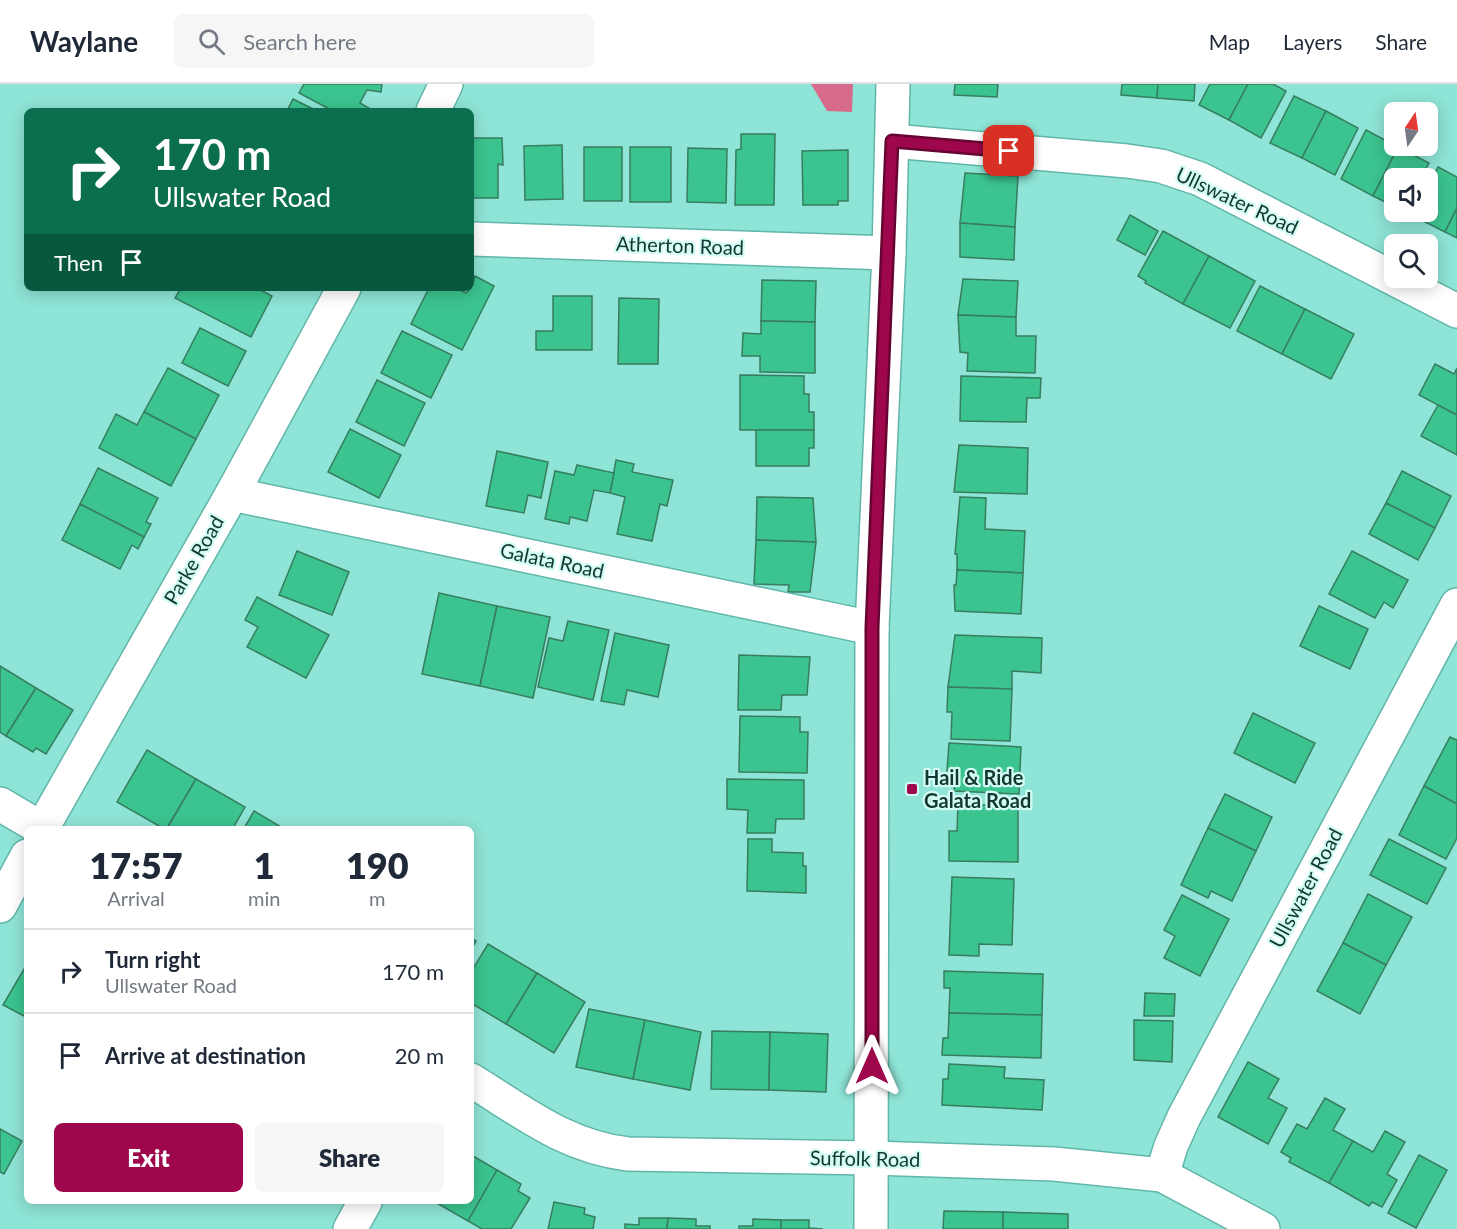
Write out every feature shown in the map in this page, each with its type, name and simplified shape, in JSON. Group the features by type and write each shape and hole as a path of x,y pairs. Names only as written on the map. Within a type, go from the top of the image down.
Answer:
{"street":[{"path":"434,108 446,84"},
{"path":"871,1229 873,1158 872,628 889,253 893,84"},
{"name":"Ullswater Road","path":"892,141 1127,161 1180,171 1200,179 1457,311"},
{"name":"Atherton Road","path":"474,239 889,253"},
{"name":"Parke Road","path":"44,826 232,494 342,291"},
{"name":"Galata Road","path":"232,494 872,628"},
{"name":"Ullswater Road","path":"1162,1175 1171,1146 1184,1117 1457,604"},
{"path":"0,804 26,826"},
{"name":"Parke Road","path":"0,906 24,862"},
{"name":"Suffolk Road","path":"474,1082 556,1133 580,1145 603,1151 1054,1164 1162,1175 1263,1229"},
{"path":"350,1229 364,1204"}],"shaded area":[{"path":"811,84 853,84 852,112 827,111"}],"building":[{"path":"304,84 382,84 381,92 367,90 360,103 369,108 327,108 299,93"},
{"path":"955,84 998,84 997,97 954,95"},
{"path":"1122,84 1158,84 1157,98 1121,95"},
{"path":"1158,84 1195,84 1194,101 1157,98"},
{"path":"1210,84 1248,84 1229,120 1199,105"},
{"path":"1248,84 1273,84 1286,91 1261,138 1229,120"},
{"path":"1294,96 1326,111 1302,158 1270,143"},
{"path":"293,99 311,108 288,108"},
{"path":"1326,111 1358,128 1335,175 1302,158"},
{"path":"1366,130 1384,140 1384,156 1393,156 1387,168 1384,168 1384,174 1373,196 1341,179"},
{"path":"741,134 775,134 774,205 735,205 736,150 741,149"},
{"path":"474,138 502,138 503,165 498,164 498,198 474,198"},
{"path":"562,145 563,199 525,200 524,146"},
{"path":"584,147 622,147 622,201 584,201"},
{"path":"630,147 671,147 671,202 630,202"},
{"path":"688,148 727,149 726,203 687,202"},
{"path":"848,150 848,201 838,201 838,205 803,205 802,151"},
{"path":"1393,156 1415,156 1429,163 1426,168 1387,168"},
{"path":"1438,168 1457,177 1457,208 1445,232 1425,222 1438,222"},
{"path":"965,173 1018,176 1015,227 960,223"},
{"path":"1384,174 1384,202 1373,196"},
{"path":"1457,208 1457,238 1445,232"},
{"path":"1130,215 1158,231 1145,255 1117,240"},
{"path":"960,223 1015,227 1014,260 960,257"},
{"path":"1163,231 1209,256 1183,304 1145,283 1146,281 1138,276"},
{"path":"1209,256 1255,281 1230,328 1183,304"},
{"path":"475,276 494,286 462,350 411,324 428,291 466,293 474,291"},
{"path":"963,279 1018,281 1016,317 958,315"},
{"path":"762,280 816,281 815,322 761,321"},
{"path":"1260,286 1305,309 1282,354 1237,331"},
{"path":"179,291 263,291 272,296 251,337 175,298"},
{"path":"553,296 592,296 592,350 536,350 536,331 553,331"},
{"path":"619,298 659,299 658,364 618,364"},
{"path":"1305,309 1354,334 1331,379 1282,354"},
{"path":"958,315 1016,317 1016,336 1036,336 1035,373 967,371 968,353 960,352"},
{"path":"761,321 815,322 815,373 760,372 760,356 742,356 743,333 761,334"},
{"path":"200,328 246,351 228,386 182,363"},
{"path":"402,331 452,355 431,398 381,373"},
{"path":"1435,364 1454,374 1457,368 1457,415 1419,395"},
{"path":"168,368 219,395 196,439 144,412"},
{"path":"740,375 804,376 804,394 809,394 809,412 814,412 814,430 740,430"},
{"path":"961,376 1041,378 1040,398 1027,398 1026,422 960,421"},
{"path":"377,380 425,403 404,446 356,422"},
{"path":"1438,405 1457,415 1457,455 1421,436"},
{"path":"144,412 196,439 171,486 99,448 116,414 137,425"},
{"path":"350,429 401,455 379,498 328,472"},
{"path":"756,430 814,430 814,448 809,448 809,466 756,466"},
{"path":"959,445 1028,448 1027,494 954,492"},
{"path":"497,451 548,462 541,498 528,495 524,513 486,506"},
{"path":"616,460 634,464 632,472 673,480 667,506 660,504 652,541 617,534 625,497 610,493"},
{"path":"577,465 614,473 610,493 594,490 587,521 570,517 569,524 545,519 555,471 574,475"},
{"path":"98,468 158,498 146,522 151,524 144,537 80,504"},
{"path":"1402,471 1451,496 1435,528 1386,503"},
{"path":"757,497 813,498 816,542 756,540"},
{"path":"960,497 986,498 985,529 1025,531 1023,573 957,570 957,554 955,554"},
{"path":"1386,503 1435,528 1418,560 1369,534"},
{"path":"80,504 144,537 138,549 132,545 120,569 62,540"},
{"path":"756,540 816,542 810,592 788,592 789,585 754,584"},
{"path":"297,551 349,572 332,615 279,595"},
{"path":"1352,551 1408,580 1393,608 1384,602 1375,618 1329,594"},
{"path":"957,570 1023,573 1021,614 955,611 954,585 956,585"},
{"path":"439,593 497,606 480,686 422,674"},
{"path":"257,597 329,635 306,678 247,647 258,627 245,620"},
{"path":"497,606 550,617 533,698 480,686"},
{"path":"1319,606 1368,629 1350,669 1300,646"},
{"path":"568,621 609,630 593,700 538,687 549,638 563,641"},
{"path":"615,633 669,645 658,697 627,690 624,705 601,701"},
{"path":"955,635 1042,638 1041,673 1012,671 1012,689 948,687"},
{"path":"739,655 810,657 807,695 782,695 781,710 738,710"},
{"path":"0,666 36,688 6,736 0,732"},
{"path":"948,687 1012,689 1010,741 951,739 952,712 947,712"},
{"path":"36,688 73,710 46,754 36,748 33,752 6,736"},
{"path":"1253,713 1315,743 1295,783 1234,753"},
{"path":"740,716 800,717 800,732 808,732 807,773 739,772"},
{"path":"1450,737 1457,740 1457,804 1424,786"},
{"path":"949,743 1021,747 1019,794 954,791 955,771 947,771"},
{"path":"147,750 196,779 168,826 159,826 117,802"},
{"path":"196,779 245,807 234,826 168,826"},
{"path":"727,779 804,780 804,819 776,819 775,833 747,833 748,810 727,809"},
{"path":"1424,786 1457,804 1457,838 1446,859 1399,835"},
{"path":"1225,794 1272,817 1256,851 1208,828"},
{"path":"958,805 1018,805 1018,862 949,861 949,831 957,831"},
{"path":"254,811 279,826 245,826"},
{"path":"1208,828 1256,851 1232,901 1211,891 1208,898 1181,885"},
{"path":"748,839 772,839 772,852 803,853 803,866 806,866 806,893 747,891"},
{"path":"1389,839 1446,868 1427,904 1370,875"},
{"path":"952,877 1014,879 1012,945 979,944 979,956 949,955"},
{"path":"1368,894 1412,917 1386,965 1343,943"},
{"path":"1182,895 1229,919 1200,976 1164,958 1175,936 1164,930"},
{"path":"1343,943 1386,965 1360,1014 1317,991"},
{"path":"488,944 537,973 506,1024 474,1005 474,967"},
{"path":"24,969 24,1016 3,1005"},
{"path":"944,971 1043,974 1042,1015 949,1013 950,988 944,988"},
{"path":"537,973 585,1002 554,1053 506,1024"},
{"path":"1145,993 1175,994 1174,1016 1144,1016"},
{"path":"589,1009 645,1020 633,1079 576,1067"},
{"path":"949,1013 1042,1015 1041,1058 942,1055 943,1038 948,1038"},
{"path":"645,1020 701,1032 690,1090 633,1079"},
{"path":"1134,1020 1173,1021 1172,1062 1134,1060"},
{"path":"712,1031 770,1032 769,1090 711,1089"},
{"path":"770,1032 828,1034 826,1092 769,1090"},
{"path":"1248,1062 1279,1079 1268,1098 1287,1108 1268,1144 1218,1117"},
{"path":"949,1064 1005,1067 1004,1078 1044,1080 1042,1110 942,1105 943,1079 948,1079"},
{"path":"1325,1098 1345,1109 1333,1130 1353,1141 1329,1183 1289,1162 1291,1158 1281,1152 1297,1124 1307,1129"},
{"path":"0,1129 22,1141 4,1174 0,1172"},
{"path":"1385,1131 1405,1142 1387,1174 1397,1180 1382,1207 1372,1202 1369,1206 1329,1183 1353,1141 1373,1152"},
{"path":"1419,1155 1447,1170 1416,1228 1388,1213"},
{"path":"474,1157 497,1170 468,1221 438,1204 474,1204"},
{"path":"497,1170 521,1184 518,1191 530,1198 511,1229 482,1229 468,1221"},
{"path":"554,1202 585,1208 584,1214 595,1217 593,1229 548,1229"},
{"path":"944,1211 1003,1212 1003,1229 943,1229"},
{"path":"1003,1212 1068,1214 1068,1229 1003,1229"},
{"path":"639,1218 668,1218 667,1229 625,1229 625,1224 639,1225"},
{"path":"668,1218 696,1219 696,1226 710,1226 710,1229 667,1229"},
{"path":"753,1219 781,1220 781,1229 739,1229 739,1226 753,1226"},
{"path":"781,1220 809,1220 809,1228 823,1229 781,1229"}],"place":[{"name":"Hail & Ride Galata Road","path":"912,789"}],"route":[{"path":"872,1066 872,628 892,141 1009,151"}]}
